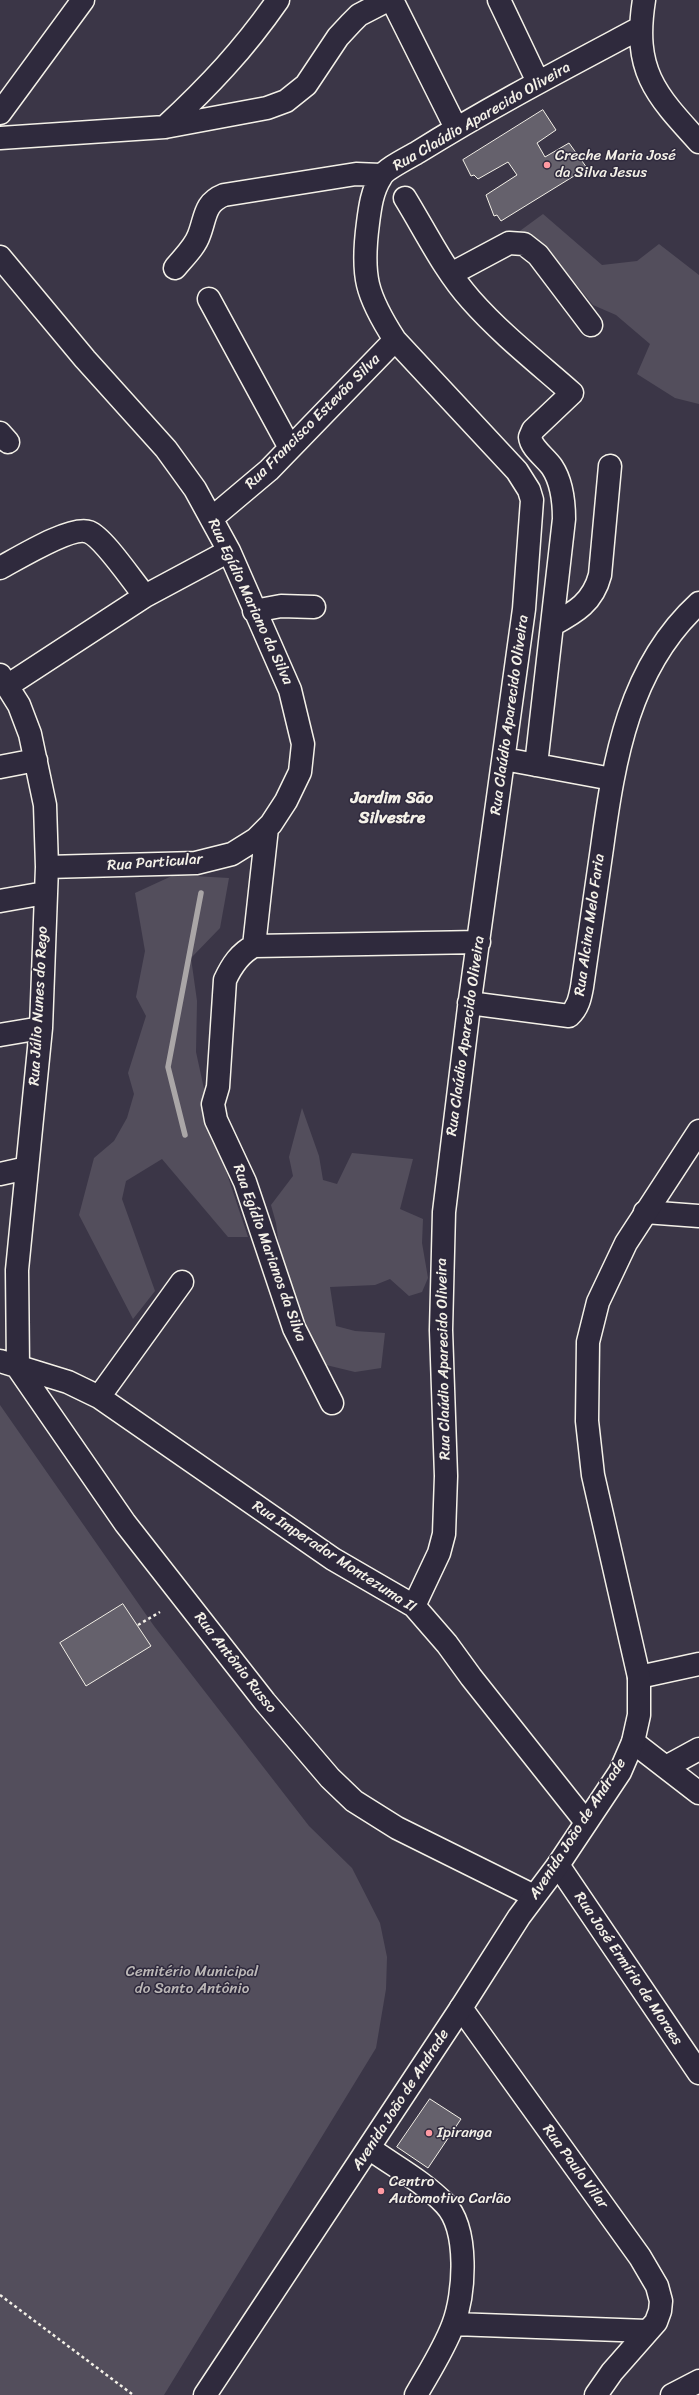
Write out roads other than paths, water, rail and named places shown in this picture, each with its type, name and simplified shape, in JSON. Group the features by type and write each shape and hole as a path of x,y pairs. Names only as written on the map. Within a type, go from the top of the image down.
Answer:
{"street":[{"path":"0,113 83,0"},
{"path":"165,127 212,83 233,60 278,0"},
{"path":"0,138 165,127 267,108 286,101 306,85 338,37 351,23 359,15 388,0"},
{"path":"392,0 456,128"},
{"path":"499,0 538,82"},
{"path":"644,0 640,28 641,53 645,69 654,88 699,142"},
{"name":"Rua Claúdio Aparecido Oliveira","path":"414,1606 439,1553 445,1521 446,1476 441,1330 441,1260 444,1212 469,1003 524,609 532,500 529,490 517,471 395,340 369,295 365,274 364,255 372,198 381,175 456,128 538,82 640,28"},
{"path":"175,268 199,236 206,209 217,198 224,195 356,174 381,175"},
{"path":"405,198 451,274 471,300 493,323 572,393 533,430 530,438 532,443 552,468 560,484 564,519 536,765"},
{"path":"451,274 509,243 524,244 538,255 591,325"},
{"name":"Rua Egídio Mariano da Silva","path":"0,257 85,359 175,460 212,518 229,551 254,611 290,690 302,736 300,772 286,801"},
{"path":"208,299 290,448"},
{"name":"Rua Francisco Estevão Silva","path":"212,518 269,470 395,340"},
{"path":"552,625 587,603 597,585 610,466"},
{"path":"529,490 552,468"},
{"path":"0,568 76,530 84,530 96,536 145,596"},
{"path":"4,680 145,596 229,551"},
{"path":"504,759 612,779 622,735 641,681 654,656 670,635 699,603"},
{"path":"254,611 281,606 314,607"},
{"name":"Rua Júlio Nunes do Rego","path":"4,680 19,705 30,734 36,760 45,805 47,867 41,1028 9,1365"},
{"path":"0,767 36,760"},
{"name":"Rua Alcina Melo Faria","path":"469,1003 569,1016 574,1011 579,1002 582,987 612,779"},
{"name":"Rua Particular","path":"47,867 196,862 232,854 256,839 267,828 286,801"},
{"path":"267,828 254,946 478,942"},
{"path":"0,901 45,893"},
{"name":"Rua Egídio Marianos da Silva","path":"254,946 244,951 232,967 225,980 218,1087 213,1104 216,1120 245,1182 294,1328 332,1404"},
{"path":"0,1035 41,1028"},
{"name":"Avenida João de Andrade","path":"205,2395 534,1896 558,1865 620,1772 633,1742 639,1715 639,1677 593,1475 586,1421 586,1356 598,1302 626,1243 644,1212 699,1131"},
{"path":"0,1174 27,1168"},
{"path":"644,1212 699,1216"},
{"path":"99,1397 182,1282"},
{"name":"Rua Imperador Montezuma II","path":"9,1365 68,1382 99,1397 333,1559 414,1606 447,1644 471,1677 586,1822"},
{"name":"Rua Antônio Russo","path":"9,1365 125,1523 265,1702 330,1778 354,1801 392,1825 534,1896"},
{"path":"639,1677 699,1664"},
{"path":"633,1742 699,1793"},
{"path":"666,1767 699,1749"},
{"name":"Rua José Ermírio de Moraes","path":"558,1865 699,2073"},
{"name":"Rua Paulo Vilar","path":"461,2008 640,2257 657,2286 661,2301 660,2311 656,2322 612,2372 596,2395"},
{"path":"369,2148 435,2194 446,2205 457,2220 462,2252 460,2294 454,2324 416,2395"},
{"path":"454,2324 647,2331"},
{"path":"672,2395 699,2381"}],"waterway":[{"path":"185,1135 168,1067 201,893"}],"place":[{"name":"Creche Maria José da Silva Jesus","path":"547,165"},
{"name":"Ipiranga","path":"429,2133"},
{"name":"Centro Automotivo Carlão","path":"381,2191"}],"district":[{"name":"Jardim São Silvestre","path":"392,809"}],"park label":[{"name":"Cemitério Municipal do Santo Antônio","path":"192,1980"}]}
